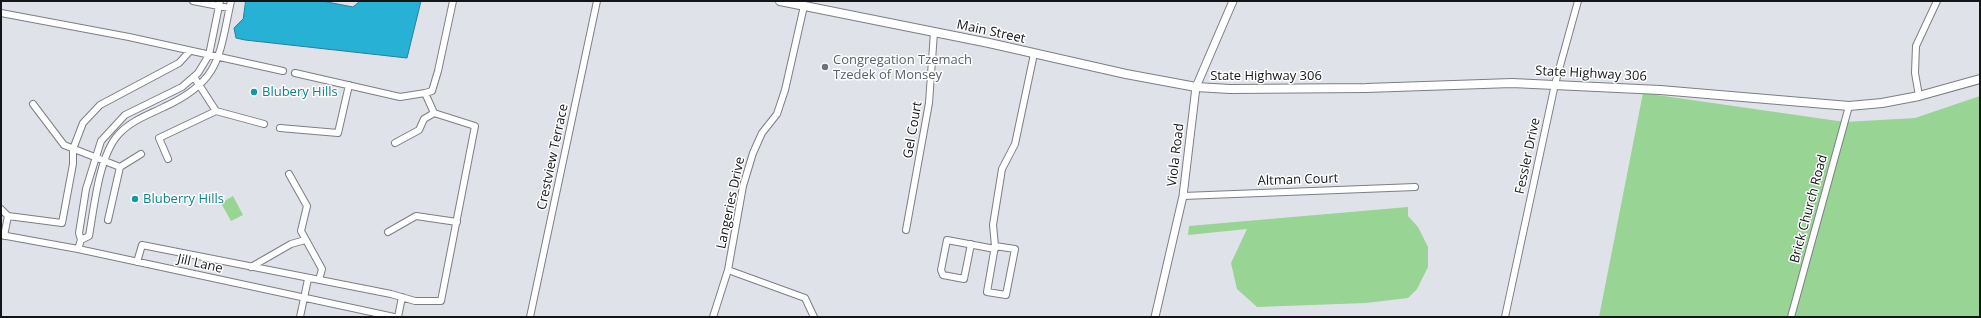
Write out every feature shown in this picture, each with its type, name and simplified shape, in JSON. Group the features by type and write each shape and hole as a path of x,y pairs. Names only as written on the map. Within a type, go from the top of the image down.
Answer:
{"main road":[{"name":"Main Street","path":"780,1 1196,87"},
{"name":"State Highway 306","path":"1196,87 1269,89 1366,88 1464,84 1555,84 1660,90 1849,106 1882,103 1919,96 1980,79"}],"street":[{"path":"193,1 219,4 229,8"},
{"path":"81,240 89,236 104,161 108,149 118,135 134,121 181,100 201,86 219,58 231,1"},
{"path":"294,73 400,97 432,91 438,72 453,1"},
{"name":"Crestview Terrace","path":"530,317 597,1"},
{"name":"Viola Road","path":"1155,317 1183,196 1196,87 1233,1"},
{"name":"Fessler Drive","path":"1505,317 1555,84 1578,1"},
{"path":"1919,96 1915,73 1916,46 1937,1"},
{"path":"78,249 81,240 78,233 86,189 101,140 125,115 182,87 194,77 209,55 219,4"},
{"name":"Langeries Drive","path":"713,317 728,270 743,186 753,153 762,133 777,114 785,90 804,6"},
{"path":"1,13 129,37 283,71"},
{"name":"Gel Court","path":"906,230 929,103 934,32"},
{"path":"1,209 8,216 62,223 73,164 73,149 83,123 100,105 179,63 190,51"},
{"path":"971,244 964,279 943,275 941,270 947,240 971,244 995,247 1015,250 1006,295 987,292 995,247 993,225 1002,169 1015,144 1034,54"},
{"path":"194,77 216,111"},
{"path":"280,128 338,133 348,85"},
{"path":"137,262 142,246 402,297 415,302 441,301 475,126 434,113 425,93"},
{"path":"32,104 64,145 120,167"},
{"name":"Brick Church Road","path":"1791,317 1849,106"},
{"path":"168,159 159,138 216,111 264,124"},
{"path":"395,143 419,130 424,119 434,113"},
{"path":"108,220 120,167 141,154"},
{"path":"289,174 307,206 301,231 322,269 319,280"},
{"name":"Altman Court","path":"1183,196 1415,187"},
{"path":"3,235 8,216"},
{"path":"388,232 416,216 457,222"},
{"name":"Jill Lane","path":"3,235 78,249 304,299 394,317"},
{"path":"251,267 291,244 305,240"},
{"path":"728,270 805,298 814,317"},
{"path":"300,317 308,278"},
{"path":"398,317 402,297"}],"green space":[{"path":"1643,93 1845,122 1915,118 1980,96 1980,317 1599,317"},
{"path":"233,196 243,215 231,221 221,203"},
{"path":"1408,207 1408,216 1418,227 1428,247 1428,267 1417,289 1408,298 1366,303 1257,307 1237,289 1231,263 1247,229 1188,235 1189,226"}],"water":[{"path":"246,1 322,1 353,7 360,1 421,1 407,58 236,38 234,28 243,19"}],"place":[{"name":"Congregation Tzemach Tzedek of Monsey","path":"825,67"},
{"name":"Blubery Hills","path":"254,92"},
{"name":"Bluberry Hills","path":"135,199"}]}
